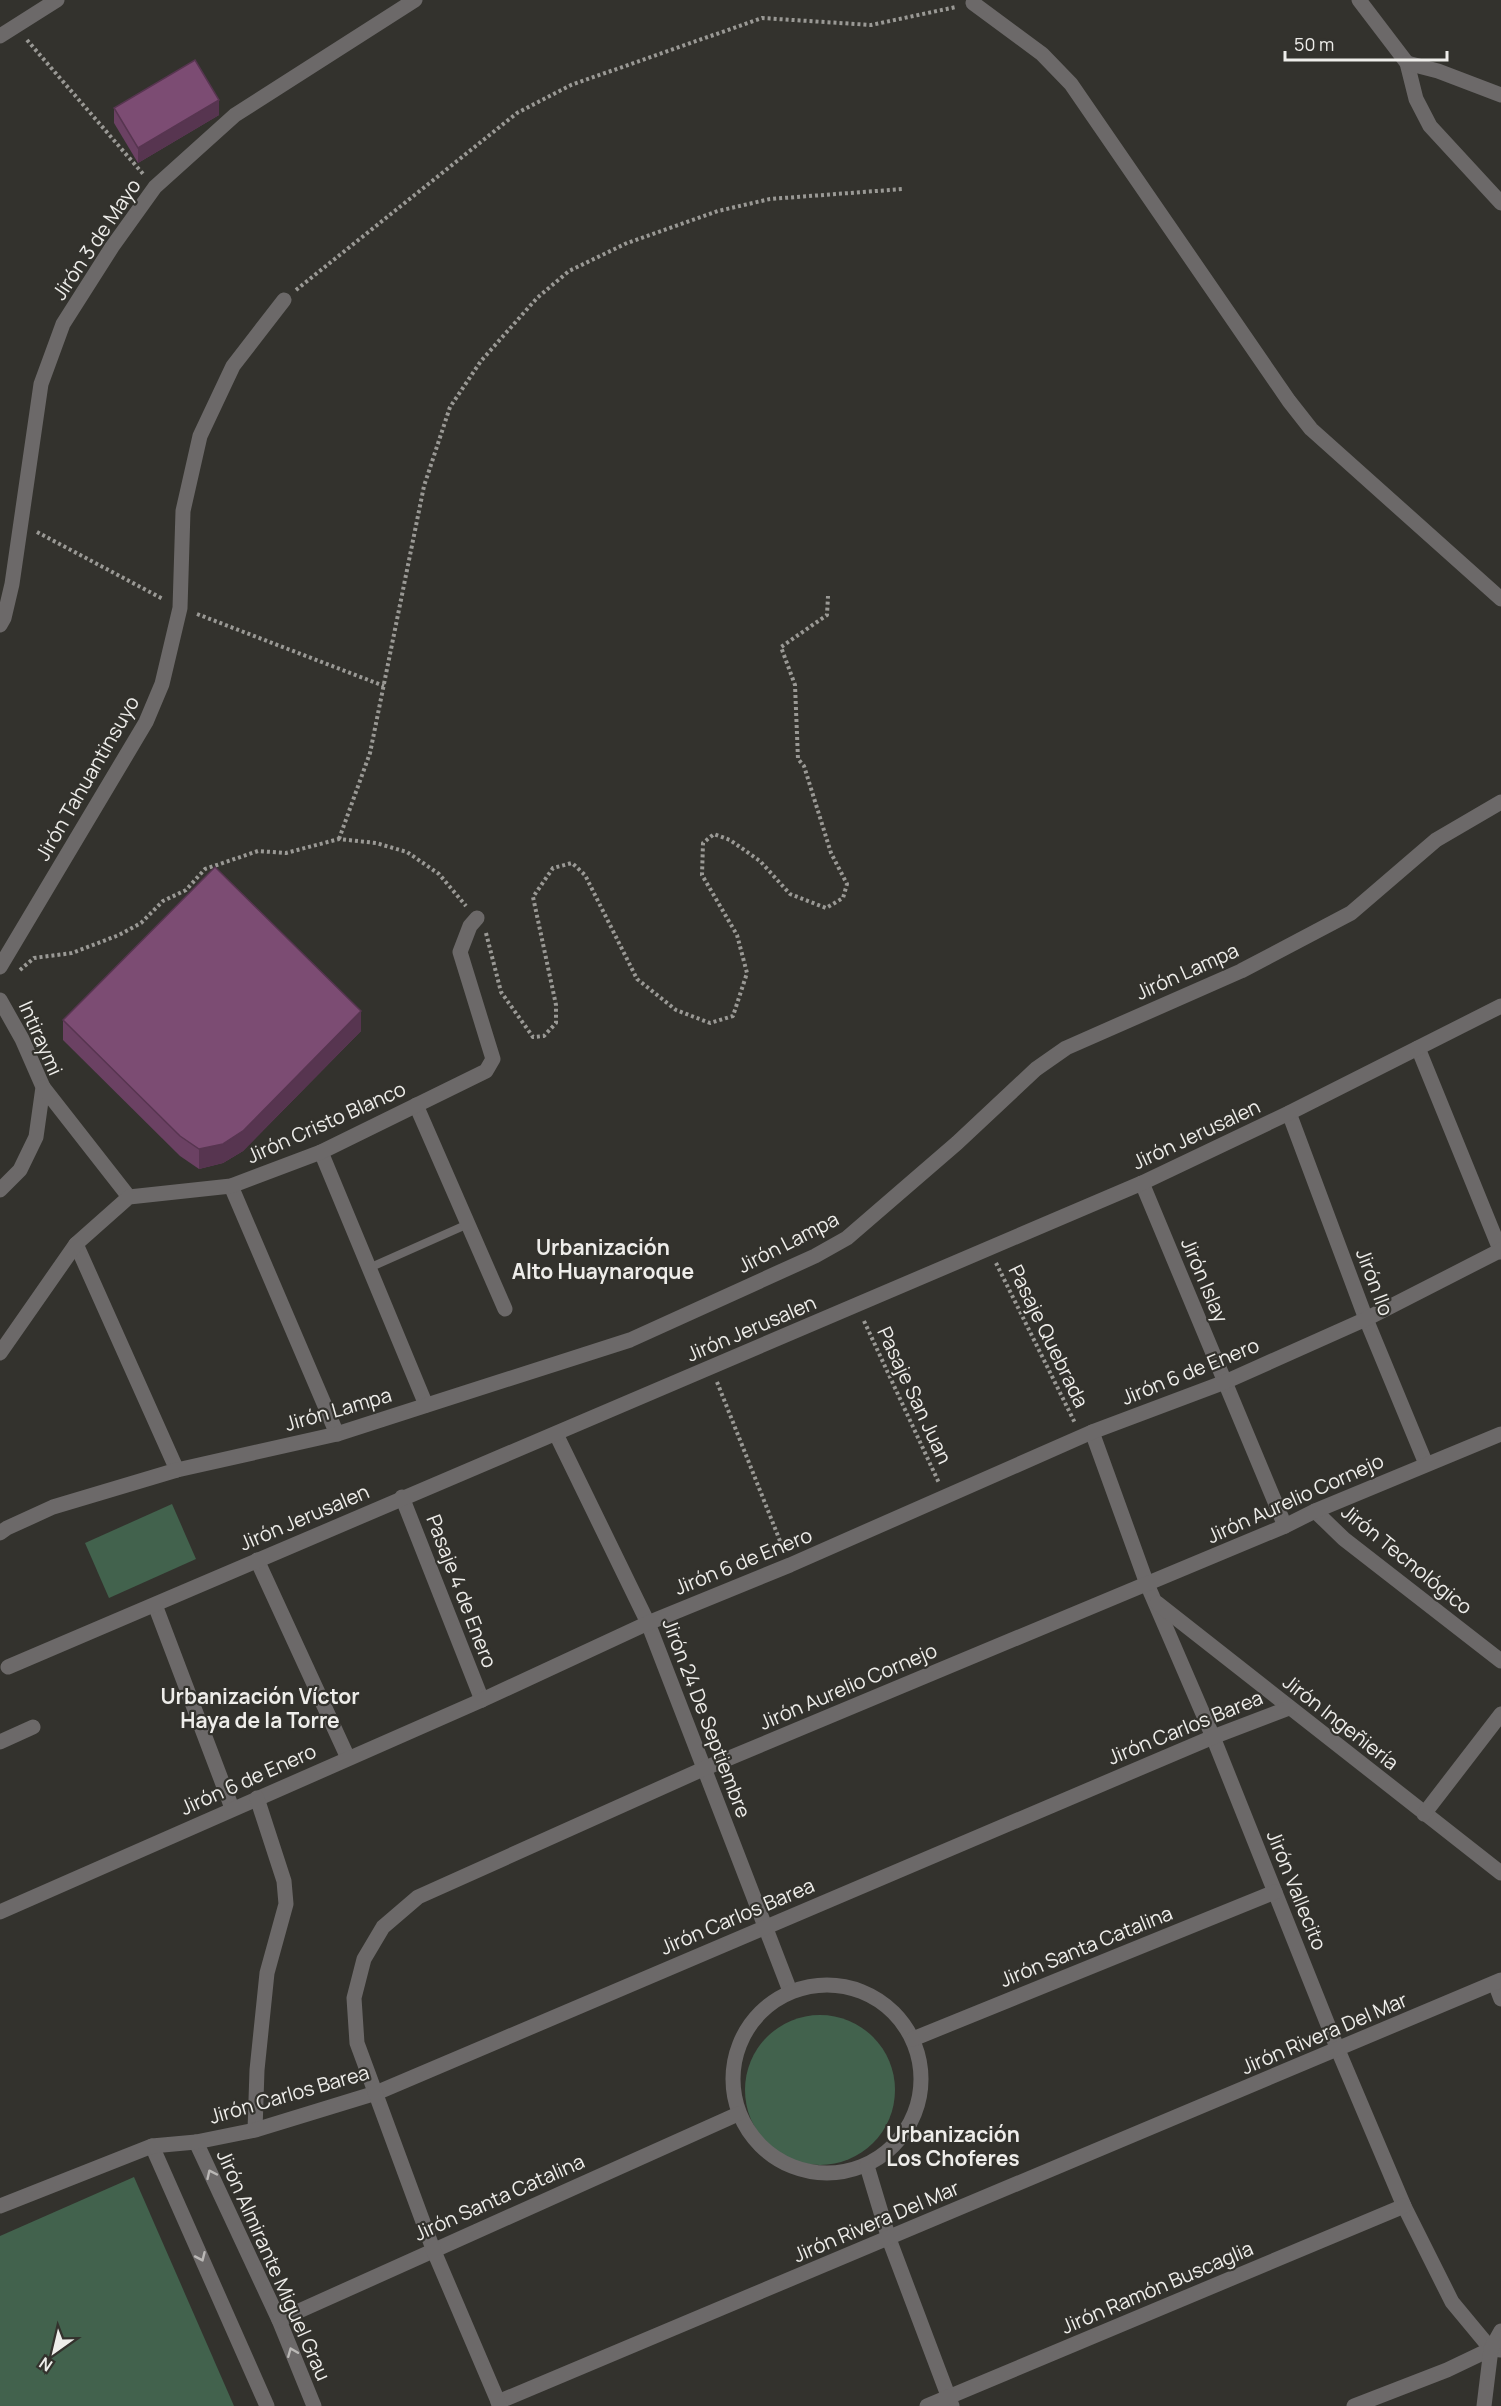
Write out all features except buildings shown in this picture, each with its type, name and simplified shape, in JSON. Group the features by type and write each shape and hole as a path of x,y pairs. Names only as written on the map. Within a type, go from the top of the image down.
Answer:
{"street":[{"path":"0,36 57,0"},
{"name":"Jirón 3 de Mayo","path":"0,625 4,618 12,585 40,384 63,324 112,247 155,187 235,115 415,0"},
{"path":"1359,0 1407,63 1416,99 1430,126 1501,203"},
{"path":"973,3 1042,54 1071,84 1289,401 1311,429 1501,599"},
{"path":"1407,63 1438,71 1501,95"},
{"name":"Jirón Tahuantinsuyo","path":"0,967 146,722 162,684 180,608 183,511 200,436 233,366 284,300"},
{"name":"Jirón Lampa","path":"0,1533 53,1507 177,1470 337,1434 630,1340 815,1256 847,1238 957,1143 1036,1070 1066,1048 1241,971 1351,913 1436,840 1501,802"},
{"name":"Jirón Cristo Blanco","path":"129,1197 231,1186 321,1152 486,1071 493,1059 460,952 470,926 477,918"},
{"name":"Intiraymi","path":"0,1000 22,1039 43,1087 36,1137 20,1170 0,1190"},
{"name":"Jirón Jerusalen","path":"8,1667 1142,1183 1289,1113 1501,1006"},
{"path":"1418,1048 1501,1251"},
{"path":"0,1353 76,1244 129,1197 43,1087"},
{"path":"416,1105 505,1309"},
{"name":"Jirón Ilo","path":"1289,1113 1366,1319 1426,1464"},
{"path":"321,1152 426,1405"},
{"name":"Jirón Islay","path":"1142,1183 1285,1526"},
{"path":"231,1186 337,1434"},
{"path":"76,1244 177,1470"},
{"name":"Jirón 6 de Enero","path":"0,1912 482,1700 648,1623 790,1565 1087,1434 1225,1382 1366,1319 1501,1251"},
{"name":"Jirón 24 De Septiembre","path":"556,1434 648,1623 790,1991"},
{"name":"Jirón Vallecito","path":"1087,1434 1404,2206 1452,2302 1496,2349"},
{"name":"Jirón Aurelio Cornejo","path":"499,2404 433,2249 357,2043 354,1998 364,1959 383,1927 418,1897 703,1769 1501,1434"},
{"name":"Pasaje 4 de Enero","path":"402,1497 482,1700"},
{"name":"Jirón Tecnológico","path":"1315,1511 1344,1539 1501,1661"},
{"path":"257,1560 348,1758"},
{"name":"Jirón Ingeñiería","path":"1156,1602 1288,1708 1501,1873"},
{"path":"155,1605 232,1808"},
{"name":"Jirón Carlos Barea","path":"0,2206 152,2146 196,2142 255,2130 376,2093 1213,1737 1288,1708"},
{"path":"1424,1814 1501,1714"},
{"path":"0,1742 33,1726"},
{"path":"255,2130 256,2070 267,1973 286,1904 284,1881 257,1798"},
{"name":"Jirón Santa Catalina","path":"913,2040 1275,1892"},
{"path":"1498,1982 1501,1999"},
{"name":"Jirón Rivera Del Mar","path":"499,2404 1498,1982"},
{"path":"826,1984 861,1991 892,2010 913,2040 922,2076 916,2112 897,2144 867,2166 837,2174 806,2172 778,2161 754,2141 738,2114 731,2078 739,2042 759,2011 790,1991 826,1984"},
{"name":"Jirón Santa Catalina","path":"279,2320 738,2114"},
{"name":"Jirón Almirante Miguel Grau","path":"196,2142 279,2320 314,2406"},
{"path":"152,2146 267,2406"},
{"path":"867,2166 889,2239 950,2401"},
{"name":"Jirón Ramón Buscaglia","path":"927,2406 950,2401 1404,2206"},
{"path":"1484,2406 1501,2331"},
{"path":"1354,2406 1496,2349"}],"lane":[{"path":"369,1268 468,1224"}],"path":[{"path":"284,300 517,113 571,85 762,18 871,25 973,3"},
{"path":"15,26 155,187"},
{"path":"339,839 370,753 424,486 450,407 481,361 537,298 569,271 627,243 718,210 770,199 903,189"},
{"path":"17,973 34,958 72,953 119,935 141,923 163,901 186,890 205,869 258,851 286,853 339,839 376,843 407,852 439,874 484,926 501,992 533,1037 544,1036 556,1023 556,1005 533,897 553,868 572,863 585,875 637,979 676,1010 710,1023 733,1016 747,973 737,935 702,876 703,843 714,834 730,840 760,861 790,894 826,908 843,898 847,884 831,853 804,766 798,759 795,685 781,647 827,615 828,596"},
{"name":"Pasaje Quebrada","path":"989,1249 1087,1434"},
{"name":"Pasaje San Juan","path":"857,1306 945,1497"},
{"path":"712,1367 790,1565"}],"green space":[{"path":"172,1504 196,1559 109,1598 85,1543"},
{"path":"820,2015 835,2016 849,2021 873,2037 889,2061 894,2075 894,2105 889,2119 873,2143 849,2159 835,2164 820,2165 805,2164 791,2159 767,2143 751,2119 746,2105 745,2090 746,2075 751,2061 767,2037 791,2021 805,2016"},
{"path":"134,2177 234,2406 0,2406 0,2236"}],"district":[{"name":"Urbanización Alto Huaynaroque","path":"603,1259"},
{"name":"Urbanización Víctor Haya de la Torre","path":"260,1708"},
{"name":"Urbanización Los Choferes","path":"953,2146"}]}
